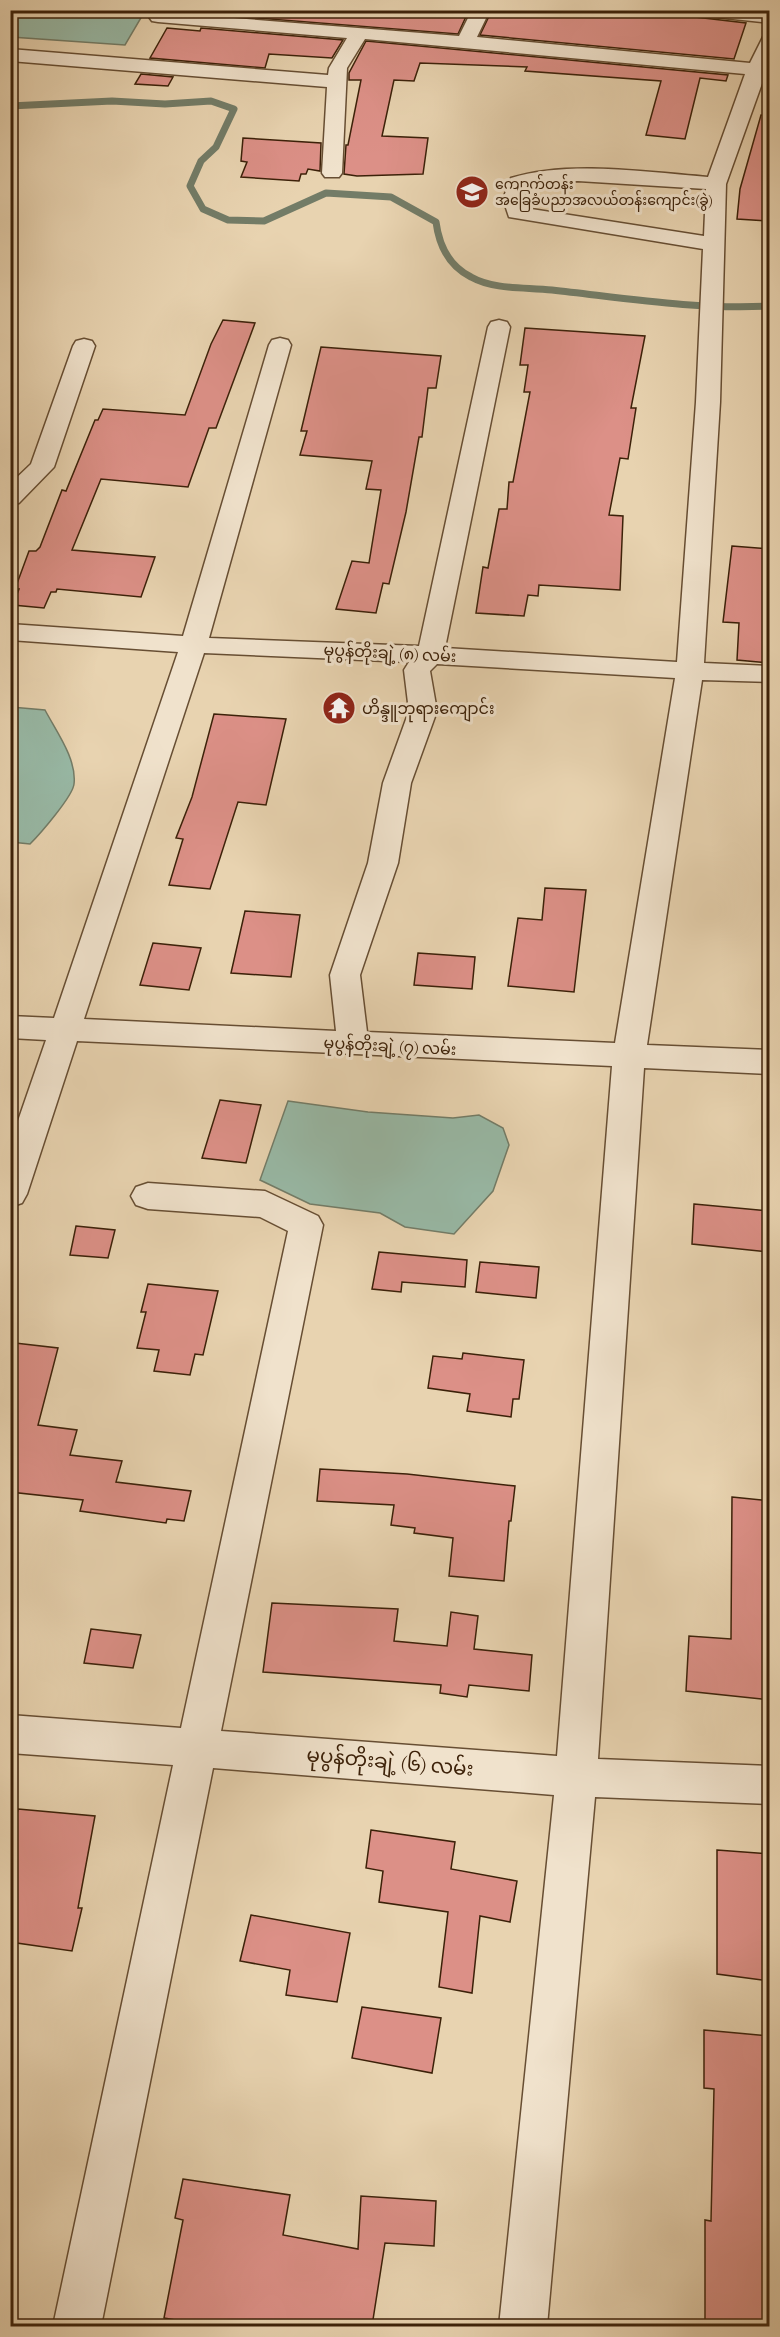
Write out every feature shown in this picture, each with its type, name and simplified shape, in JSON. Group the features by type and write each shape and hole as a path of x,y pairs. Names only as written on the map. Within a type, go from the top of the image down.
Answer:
{"street":[{"path":"465,42 481,10"},
{"path":"695,10 770,18"},
{"path":"158,17 756,69"},
{"path":"332,173 338,69 346,52 359,34"},
{"path":"523,2326 576,1778 629,1057 690,671 708,402 716,184 756,69 770,41"},
{"path":"10,56 338,82"},
{"path":"712,244 516,213 513,199 518,182 537,176 649,178 716,184"},
{"path":"353,1044 345,975 383,863 397,783 423,711 417,670 430,655 498,327"},
{"path":"10,1194 194,645 280,345"},
{"path":"10,498 42,467 84,346"},
{"name":"မုပွန်တိုးချဲ့ (၈) လမ်း","path":"10,632 194,645 430,655 770,674"},
{"name":"မုပွန်တိုးချဲ့ (၇) လမ်း","path":"10,1027 770,1062"},
{"path":"77,2326 306,1225 265,1204 148,1196"},
{"name":"မုပွန်တိုးချဲ့ (၆) လမ်း","path":"10,1734 576,1778 770,1785"}],"shaded area":[{"path":"10,11 145,11 125,45 11,37"},
{"path":"11,707 45,710 65,745 74,775 74,784 68,797 30,844 11,842"},
{"path":"288,1101 368,1112 453,1118 479,1115 503,1128 509,1145 493,1191 454,1234 405,1227 380,1213 310,1204 260,1180"}],"building":[{"path":"209,10 295,10 403,16 404,11 469,10 458,34 208,14"},
{"path":"492,10 684,10 695,17 746,23 734,59 480,35"},
{"path":"167,28 200,31 201,28 343,40 332,58 269,54 265,68 150,58"},
{"path":"366,41 728,75 726,81 700,78 685,139 646,135 661,81 525,71 527,67 420,63 414,81 394,80 382,136 428,138 423,174 357,176 344,174 346,145 348,145 361,80 349,80 349,73"},
{"path":"141,74 173,77 168,86 135,84"},
{"path":"761,115 770,116 770,185 766,221 737,219 740,189"},
{"path":"243,138 321,143 320,171 308,169 306,174 301,174 299,181 241,177 247,162 241,161"},
{"path":"223,320 255,323 216,428 209,428 188,487 101,479 72,550 155,557 141,597 57,589 56,592 51,592 44,608 13,605 19,589 15,589 29,551 36,551 40,547 62,490 66,491 95,420 98,420 103,409 185,415 211,344"},
{"path":"525,328 645,336 631,408 636,408 628,459 620,458 609,515 623,516 620,590 539,585 538,596 528,595 524,616 476,613 483,567 488,568 499,509 507,509 509,482 513,482 530,392 524,392 528,365 520,365"},
{"path":"321,347 441,356 436,388 428,388 422,437 419,437 406,512 389,584 383,583 376,613 336,609 352,561 369,563 381,490 366,489 372,461 300,455 307,431 301,431"},
{"path":"732,546 770,549 770,663 737,660 739,623 723,622"},
{"path":"214,714 286,719 266,805 238,802 210,889 169,885 183,839 176,838 192,797"},
{"path":"545,888 586,890 574,992 508,986 518,918 542,920"},
{"path":"245,911 300,915 291,977 231,973"},
{"path":"153,943 201,948 189,990 140,985"},
{"path":"418,953 475,957 472,989 414,985"},
{"path":"220,1100 261,1105 246,1163 202,1158"},
{"path":"694,1204 770,1211 770,1252 692,1244"},
{"path":"76,1226 115,1230 108,1258 70,1255"},
{"path":"379,1252 467,1260 465,1287 402,1282 401,1292 372,1289"},
{"path":"480,1262 539,1267 536,1298 476,1292"},
{"path":"148,1284 218,1291 203,1355 195,1354 190,1375 154,1371 159,1350 137,1348 146,1312 141,1312"},
{"path":"15,1343 58,1348 38,1425 77,1430 70,1455 122,1461 116,1482 191,1491 184,1521 167,1519 166,1523 80,1511 83,1500 10,1492 10,1357"},
{"path":"463,1353 524,1360 519,1399 513,1399 511,1417 467,1411 470,1394 428,1388 433,1356 462,1359"},
{"path":"320,1469 407,1474 515,1486 511,1521 509,1521 504,1581 449,1576 453,1538 414,1533 415,1528 391,1525 394,1505 317,1501"},
{"path":"732,1497 770,1501 770,1700 686,1691 689,1636 731,1639"},
{"path":"272,1603 398,1609 394,1641 447,1646 451,1612 478,1616 474,1649 532,1655 529,1691 469,1685 467,1697 440,1693 441,1685 263,1672"},
{"path":"91,1629 141,1635 133,1668 84,1663"},
{"path":"18,1809 95,1816 78,1908 82,1908 72,1951 10,1942 10,1846"},
{"path":"371,1830 455,1842 451,1869 517,1881 510,1922 480,1916 472,1993 439,1987 448,1912 379,1902 383,1871 366,1868"},
{"path":"717,1850 770,1854 770,1981 717,1974"},
{"path":"251,1915 350,1933 337,2002 286,1995 290,1970 240,1961"},
{"path":"362,2007 441,2018 432,2073 352,2058"},
{"path":"704,2030 770,2036 770,2326 705,2326 705,2220 711,2221 714,2089 704,2088"},
{"path":"183,2179 290,2195 283,2235 358,2249 361,2196 436,2201 434,2246 385,2243 372,2326 210,2326 164,2318 183,2220 175,2218"}],"waterway":[{"path":"10,106 112,101 165,104 211,101 234,109 216,147 201,161 190,186 203,209 228,220 264,221 326,193 391,197 436,222 443,247 451,261 471,277 490,284 688,305 770,306"}],"place":[{"name":"ကျောက်တန်း အခြေခံပညာအလယ်တန်းကျောင်း(ခွဲ)","path":"472,192"},
{"name":"ဟိန္ဒူဘုရားကျောင်း","path":"339,708"}]}
